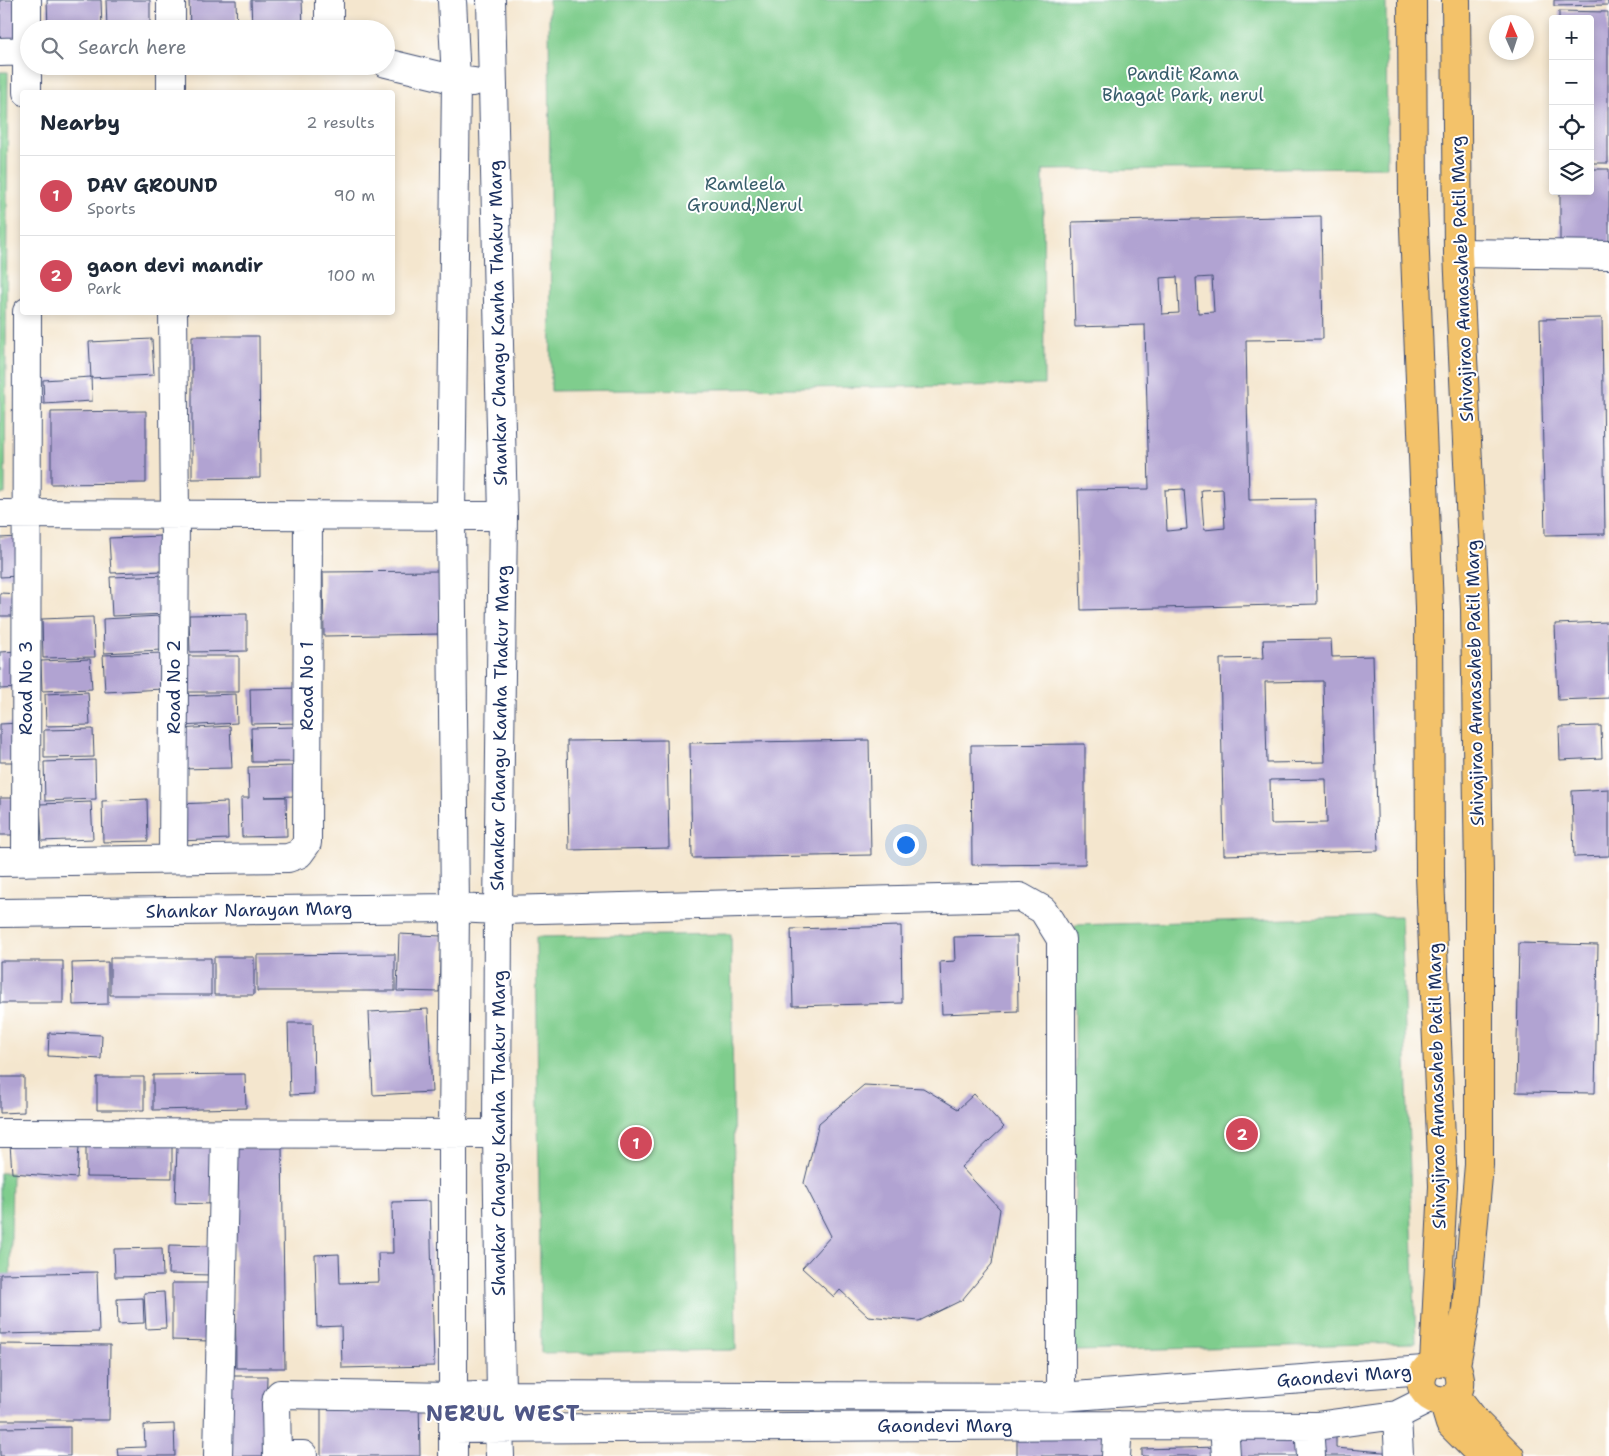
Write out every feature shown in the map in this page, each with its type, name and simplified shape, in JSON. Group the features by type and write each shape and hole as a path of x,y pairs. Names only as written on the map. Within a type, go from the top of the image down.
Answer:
{"main road":[{"name":"Shivajirao Annasaheb Patil Marg","path":"1412,0 1413,203 1429,608 1430,876 1443,1186 1438,1366"},
{"name":"Shivajirao Annasaheb Patil Marg","path":"1438,1366 1466,1310 1479,1165 1479,876 1475,609 1458,253 1456,0"},
{"path":"1443,1398 1459,1390 1461,1377 1438,1366 1421,1382 1423,1389 1443,1398 1476,1423 1510,1456"},
{"path":"1443,1398 1450,1424 1482,1456"}],"street":[{"path":"27,0 27,20"},
{"path":"171,0 171,20"},
{"path":"329,0 329,20"},
{"path":"452,0 456,80 451,515 455,908 453,1456"},
{"name":"Shankar Changu Kanha Thakur Marg","path":"491,0 502,516 497,1134 501,1395 500,1456"},
{"path":"0,52 20,51"},
{"path":"395,65 456,80 492,83"},
{"path":"27,75 27,90"},
{"path":"171,75 171,90"},
{"path":"1458,253 1609,255"},
{"name":"Road No 3","path":"13,862 13,514 27,315"},
{"name":"Road No 2","path":"173,315 175,514 174,859"},
{"path":"13,514 502,516"},
{"name":"Road No 1","path":"174,859 288,858 299,854 307,843 308,515"},
{"path":"13,862 174,859"},
{"name":"Shankar Narayan Marg","path":"0,913 455,908 498,910 1020,897 1043,910 1061,939 1061,1397"},
{"path":"0,1133 497,1134"},
{"path":"218,1456 225,1133"},
{"name":"Gaondevi Marg","path":"286,1455 276,1404 280,1394 1061,1397 1438,1366"},
{"name":"Gaondevi Marg","path":"453,1429 1118,1424 1312,1426 1397,1415 1443,1398"},
{"path":"1397,1415 1399,1456"},
{"path":"1116,1456 1118,1424"},
{"path":"1224,1426 1226,1456"},
{"path":"1310,1456 1312,1426"},
{"path":"1312,1426 1318,1456"}],"green space":[{"name":"Ramleela Ground,Nerul","path":"549,0 1386,0 1387,167 1043,170 1044,385 551,391"},
{"path":"0,72 8,72 5,494 0,494"},
{"path":"1401,916 1416,1343 1075,1351 1075,925"},
{"path":"731,934 736,1350 541,1353 536,937"},
{"path":"0,1173 12,1173 10,1295 0,1294"}],"building":[{"path":"0,0 21,0 20,39 0,39"},
{"path":"47,0 101,0 102,20 48,20"},
{"path":"106,0 150,0 150,20 107,20"},
{"path":"189,0 236,0 237,20 190,20"},
{"path":"251,0 302,0 303,20 252,20"},
{"path":"1554,0 1607,0 1608,5 1554,6"},
{"path":"1559,11 1608,12 1608,163 1594,163 1594,15 1559,15"},
{"path":"1594,169 1609,169 1609,245 1560,245 1560,195 1594,195"},
{"path":"1321,216 1323,339 1246,340 1249,500 1315,499 1317,604 1081,610 1078,490 1149,489 1145,325 1075,327 1072,222","holes":["1177,277 1179,313 1162,314 1160,278","1212,277 1214,312 1198,313 1196,278","1184,489 1187,529 1167,531 1165,490","1223,489 1225,528 1204,530 1201,490"]},
{"path":"1602,318 1605,534 1545,535 1540,319"},
{"path":"192,336 259,336 260,478 192,479"},
{"path":"152,339 154,375 91,378 89,342"},
{"path":"91,377 92,401 44,404 43,380"},
{"path":"146,411 146,483 51,484 51,412"},
{"path":"161,536 163,571 111,573 109,538"},
{"path":"18,537 20,576 0,577 0,538"},
{"path":"439,571 440,634 324,636 323,572"},
{"path":"169,575 171,614 112,616 110,577"},
{"path":"0,593 22,594 22,616 0,616"},
{"path":"247,614 247,651 190,652 189,615"},
{"path":"160,616 161,650 104,653 103,619"},
{"path":"93,617 95,657 43,658 42,619"},
{"path":"1608,622 1609,698 1558,700 1555,624"},
{"path":"1331,639 1332,657 1373,656 1378,851 1224,855 1220,659 1264,658 1263,640","holes":["1323,681 1325,762 1267,763 1265,682","1326,779 1327,823 1271,824 1270,780"]},
{"path":"20,651 20,688 0,689 0,652"},
{"path":"162,653 163,689 105,692 103,655"},
{"path":"182,656 239,656 239,692 182,692"},
{"path":"90,659 92,689 42,691 41,661"},
{"path":"302,688 303,723 251,724 250,689"},
{"path":"88,692 90,725 46,726 45,694"},
{"path":"236,694 237,723 181,726 180,696"},
{"path":"20,723 21,762 0,762 0,724"},
{"path":"230,726 232,768 178,769 177,729"},
{"path":"1601,726 1602,758 1560,760 1559,727"},
{"path":"296,727 297,762 252,762 251,728"},
{"path":"93,729 94,757 44,758 44,730"},
{"path":"667,740 669,848 569,850 567,741"},
{"path":"869,740 871,855 692,858 690,743"},
{"path":"1085,744 1085,864 972,865 971,745"},
{"path":"95,760 96,799 45,801 44,762"},
{"path":"294,766 295,796 265,797 286,797 287,836 242,837 241,798 249,798 248,767"},
{"path":"1609,789 1609,856 1574,857 1572,791"},
{"path":"0,798 14,798 15,835 0,835"},
{"path":"147,799 148,841 103,842 102,801"},
{"path":"91,802 93,839 42,841 40,804"},
{"path":"227,802 228,839 179,841 177,804"},
{"path":"901,926 902,1003 793,1006 791,929"},
{"path":"399,934 441,936 439,992 397,991"},
{"path":"1017,936 1018,1011 942,1014 940,962 955,961 954,937"},
{"path":"1519,943 1598,945 1595,1093 1516,1092"},
{"path":"395,954 395,991 257,991 257,955"},
{"path":"214,957 254,957 254,995 214,995"},
{"path":"110,958 211,958 211,995 110,995"},
{"path":"0,961 63,961 63,1003 0,1003"},
{"path":"108,962 108,1004 73,1005 72,963"},
{"path":"428,1009 432,1092 373,1095 369,1012"},
{"path":"288,1023 313,1023 314,1094 290,1095"},
{"path":"49,1033 102,1035 101,1059 48,1056"},
{"path":"245,1074 246,1108 153,1110 153,1075"},
{"path":"0,1077 24,1077 24,1112 0,1113"},
{"path":"97,1077 144,1077 144,1110 97,1110"},
{"path":"864,1085 923,1088 958,1109 974,1094 1004,1127 961,1167 1000,1209 992,1264 962,1300 919,1321 868,1316 840,1290 834,1297 802,1268 831,1236 804,1183 819,1123"},
{"path":"86,1143 172,1144 172,1178 86,1177"},
{"path":"10,1144 79,1146 77,1178 12,1173"},
{"path":"177,1147 213,1148 212,1204 175,1203"},
{"path":"282,1147 285,1368 236,1368 234,1148"},
{"path":"430,1201 434,1366 342,1368 341,1326 317,1327 315,1255 339,1254 340,1283 379,1282 378,1253 393,1253 392,1202"},
{"path":"169,1245 211,1246 211,1275 168,1274"},
{"path":"162,1248 163,1276 115,1277 114,1249"},
{"path":"97,1272 99,1332 0,1334 0,1274"},
{"path":"172,1283 210,1283 210,1341 172,1340"},
{"path":"164,1292 166,1328 146,1329 144,1293"},
{"path":"143,1298 144,1323 118,1324 117,1299"},
{"path":"0,1344 110,1345 109,1420 0,1420"},
{"path":"227,1376 267,1376 265,1456 226,1456"},
{"path":"419,1399 420,1456 321,1456 321,1405"},
{"path":"174,1424 175,1456 118,1456 117,1448 145,1447 144,1425"},
{"path":"70,1427 70,1456 0,1456 0,1428"},
{"path":"1305,1427 1306,1456 1237,1456 1236,1430"},
{"path":"1103,1430 1104,1456 1017,1456 1017,1431"},
{"path":"1319,1437 1336,1437 1336,1448 1394,1453 1394,1456 1323,1456"},
{"path":"1219,1447 1219,1456 1142,1456 1142,1449"}],"place":[{"name":"gaon devi mandir","path":"1242,1134"},
{"name":"DAV GROUND","path":"636,1143"}],"district":[{"name":"NERUL WEST","path":"503,1413"}],"park label":[{"name":"Pandit Rama Bhagat Park, nerul","path":"1183,84"}]}
